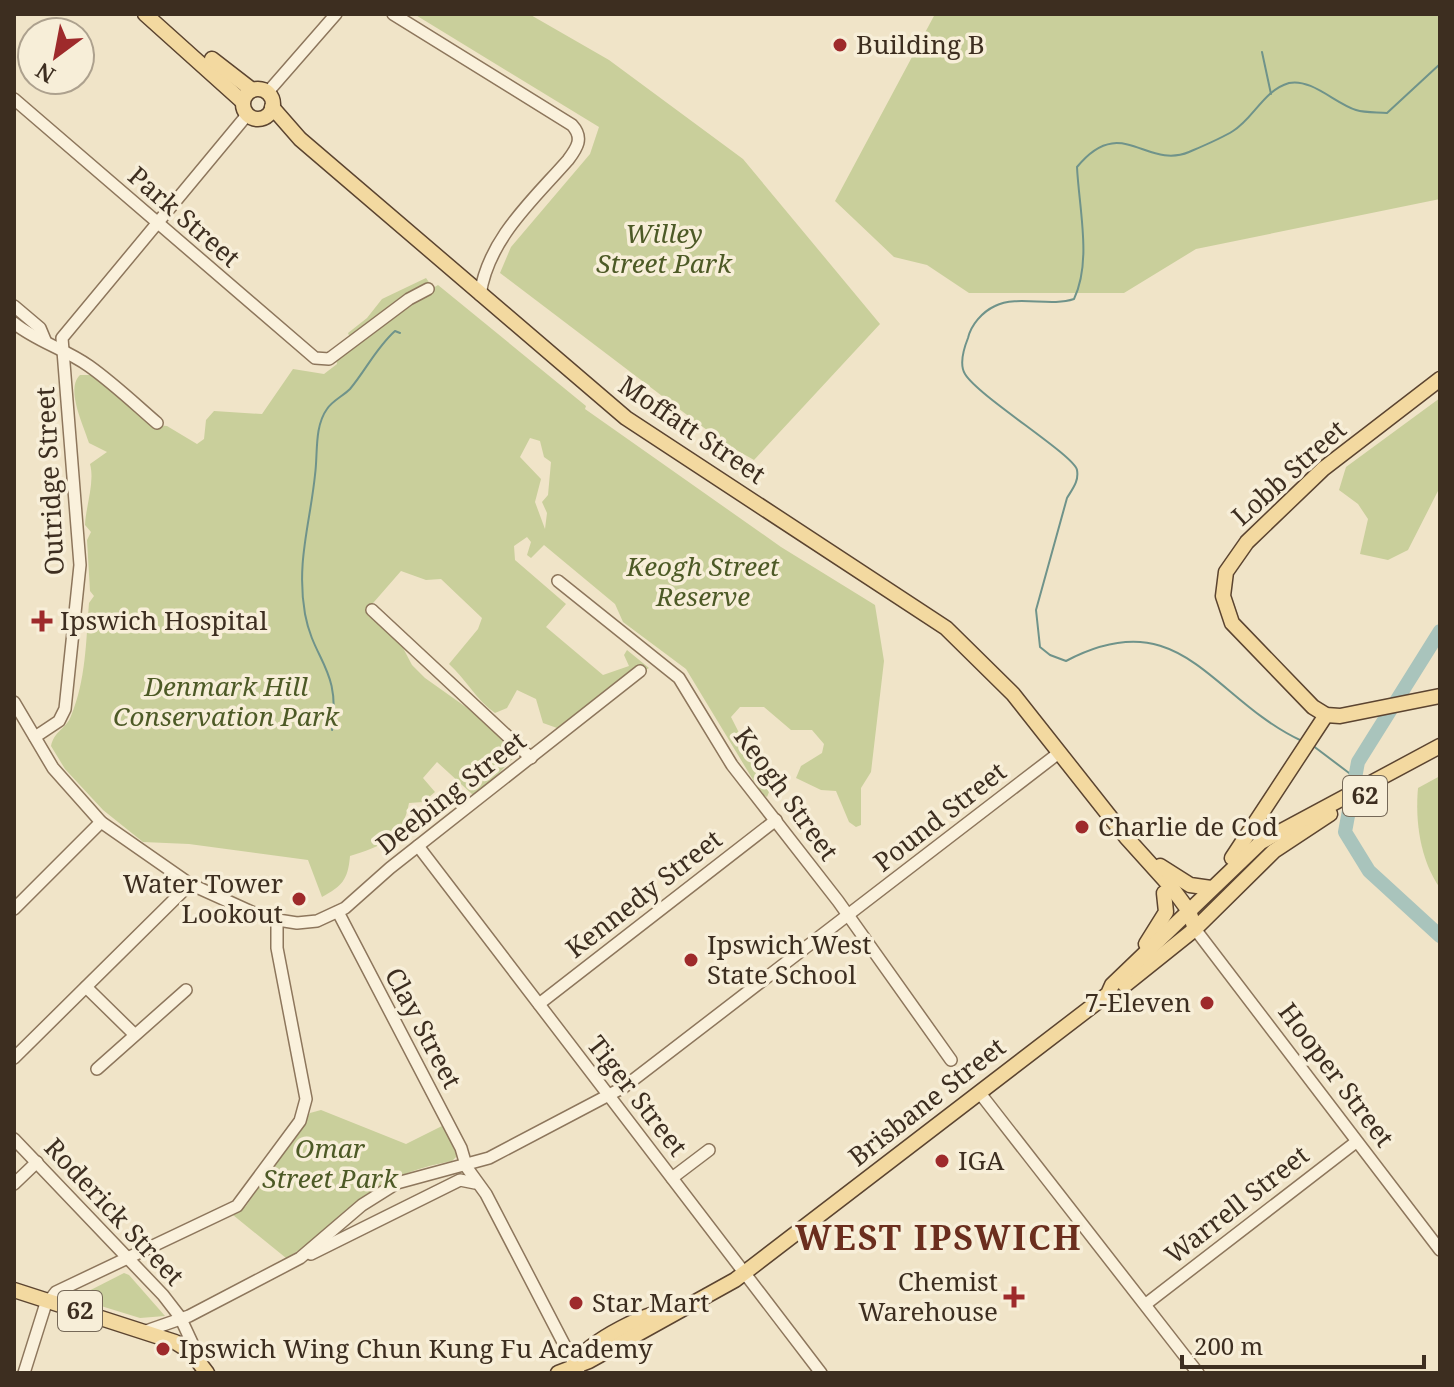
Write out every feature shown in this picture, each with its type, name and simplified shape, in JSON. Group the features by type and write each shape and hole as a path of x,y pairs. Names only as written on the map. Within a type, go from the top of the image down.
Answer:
{"main road":[{"name":"Moffatt Street","path":"145,14 300,139 600,398 661,443 910,601 946,628 996,675 1060,752"},
{"name":"Moffatt Street","path":"160,14 257,104"},
{"name":"Lobb Street","path":"1333,716 1313,707 1232,623 1223,596 1226,572 1234,557 1283,504 1323,469 1440,379"},
{"path":"1126,837 1177,878 1197,888 1216,884 1299,755 1333,716 1434,697"},
{"name":"62","path":"1186,914 1252,849 1431,758 1440,746"},
{"name":"Hooper Street","path":"1060,752 1195,929"},
{"name":"62","path":"1108,994 1116,992 1195,929 1298,826"},
{"name":"Hooper Street","path":"1126,837 1164,893 1186,914"},
{"path":"1134,965 1166,912 1164,893"},
{"name":"Brisbane Street","path":"558,1373 576,1368 744,1273 1108,994 1186,914"},
{"name":"62","path":"14,1290 181,1345 205,1370"}],"street":[{"path":"63,351 62,338 336,14"},
{"path":"393,14 576,130 579,146 499,242 483,278 480,295"},
{"name":"Park Street","path":"14,99 307,353 329,359 409,299 428,289"},
{"path":"14,306 40,328 45,340"},
{"path":"14,323 29,336 45,340 89,366 157,423"},
{"name":"Outridge Street","path":"35,737 64,714 72,672 79,576 63,351"},
{"name":"Keogh Street","path":"558,581 679,678 732,765 776,820 951,1060"},
{"path":"372,610 531,758"},
{"name":"Deebing Street","path":"277,921 317,921 338,912 640,671"},
{"path":"14,702 71,791 101,822 190,884 277,921 277,948 306,1099 304,1114 237,1206 56,1292 48,1301 24,1373"},
{"name":"Pound Street","path":"294,1261 384,1190 412,1177 469,1164 609,1096 1060,752"},
{"name":"Kennedy Street","path":"539,1004 776,820"},
{"path":"14,909 101,822"},
{"name":"Tiger Street","path":"418,846 821,1373"},
{"path":"14,1058 190,884"},
{"name":"Clay Street","path":"338,912 576,1368"},
{"name":"Hooper Street","path":"1195,929 1440,1250"},
{"path":"86,987 134,1034"},
{"path":"97,1069 186,990"},
{"path":"979,1092 1198,1373"},
{"name":"Roderick Street","path":"14,1139 129,1257 180,1317 205,1370"},
{"name":"Warrell Street","path":"1146,1304 1356,1142"},
{"path":"672,1178 709,1150"},
{"path":"14,1184 37,1162"},
{"path":"146,1331 335,1244 461,1179 482,1190"}],"green space":[{"name":"Willey Street Park","path":"414,14 529,14 609,60 743,159 880,324 754,460 724,443 500,273 511,247 590,154 599,127"},
{"path":"935,14 1440,14 1440,199 1196,249 1124,293 969,293 927,265 894,257 835,201"},
{"name":"Denmark Hill Conservation Park","path":"426,278 433,288 438,285 586,406 585,409 781,547 875,605 884,661 871,772 861,788 861,825 856,827 849,822 836,791 821,790 796,778 801,766 822,753 824,744 812,730 791,730 764,707 740,707 731,717 769,792 767,797 761,793 686,669 623,622 615,604 544,545 531,558 527,555 531,542 527,537 514,546 515,560 566,604 546,627 603,675 629,666 624,655 627,650 649,668 644,671 637,669 557,728 543,723 536,699 517,690 507,708 495,713 449,664 478,629 482,618 441,579 426,580 401,571 367,610 369,616 402,646 412,665 425,678 487,722 518,753 485,788 473,795 437,762 423,778 435,792 423,802 409,803 396,833 380,845 350,856 343,881 322,897 308,860 189,844 143,842 103,810 65,769 51,746 71,716 82,674 89,603 94,596 90,591 87,540 91,532 85,525 91,486 90,464 107,452 89,443 80,418 74,389 80,375 95,375 155,425 167,426 197,444 204,439 206,420 214,411 262,414 293,369 324,374 337,364 336,357 350,338 348,333 367,318 382,299","holes":["530,438 540,441 544,457 551,462 548,495 542,502 547,513 545,529 535,502 541,479 520,457"]},
{"path":"1440,398 1440,487 1408,550 1388,560 1360,554 1368,519 1358,504 1339,490 1346,467"},
{"path":"1440,776 1440,888 1423,853 1417,801 1418,788"},
{"name":"Omar Street Park","path":"321,1110 406,1144 444,1125 457,1156 452,1161 424,1167 373,1190 286,1258 233,1215 246,1206 310,1113"},
{"path":"124,1273 165,1316 140,1318 75,1298"}],"waterway":[{"path":"1262,52 1271,94"},
{"path":"1302,741 1270,723 1193,662 1168,648 1139,642 1106,645 1066,661 1040,647 1036,610 1077,470 1060,452 974,384 963,370 964,351 974,324 995,306 1013,301 1074,299 1083,252 1077,167 1093,152 1107,144 1120,143 1174,156 1189,152 1233,131 1266,98 1289,83 1306,84 1356,110 1387,113 1440,64"},
{"path":"332,730 333,693 309,630 302,578 318,432 329,406 350,389 388,338 395,331 400,333"},
{"path":"1440,631 1358,762 1345,832 1369,871 1440,936"},
{"path":"1312,745 1353,776"}],"place":[{"name":"Building B","path":"840,45"},
{"name":"Ipswich Hospital","path":"42,621"},
{"name":"Charlie de Cod","path":"1082,827"},
{"name":"Water Tower Lookout","path":"299,899"},
{"name":"Ipswich West State School","path":"691,960"},
{"name":"7-Eleven","path":"1207,1003"},
{"name":"IGA","path":"942,1161"},
{"name":"Chemist Warehouse","path":"1014,1297"},
{"name":"Star Mart","path":"576,1303"},
{"name":"Ipswich Wing Chun Kung Fu Academy","path":"163,1349"}],"district":[{"name":"WEST IPSWICH","path":"939,1238"}],"park label":[{"name":"Keogh Street Reserve","path":"703,582"}]}
